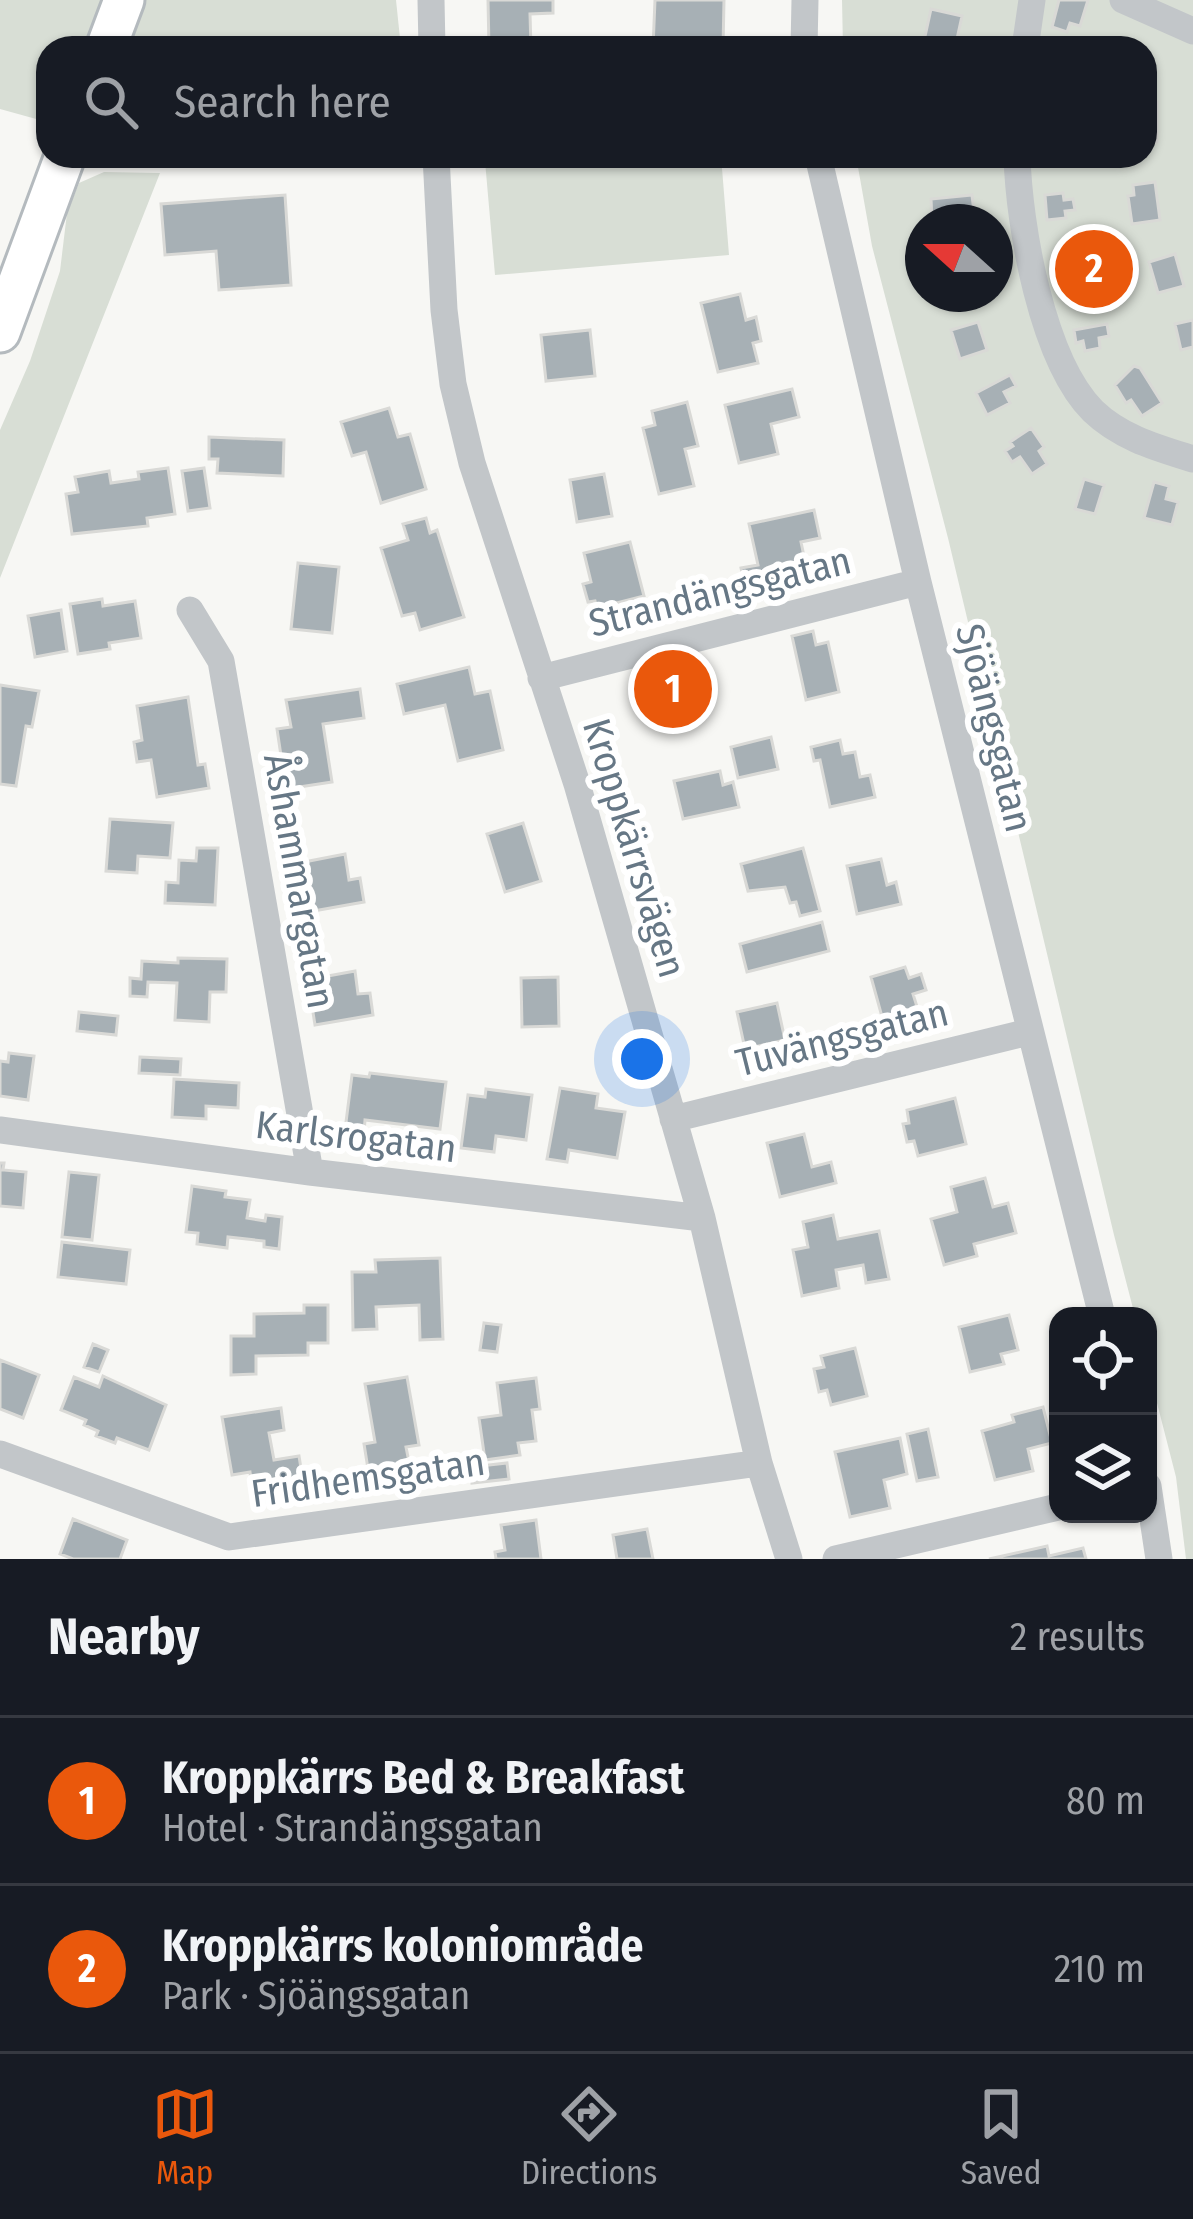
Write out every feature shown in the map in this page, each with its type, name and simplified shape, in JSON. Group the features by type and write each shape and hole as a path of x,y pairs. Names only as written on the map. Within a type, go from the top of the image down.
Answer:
{"street":[{"path":"110,36 124,0"},
{"path":"431,0 432,36"},
{"path":"804,36 805,0"},
{"path":"1027,36 1032,0"},
{"path":"1124,0 1193,31"},
{"path":"0,332 61,168"},
{"name":"Kroppkärrsvägen","path":"437,168 453,384 472,463 577,784 674,1119 759,1462 789,1559"},
{"name":"Sjöängsgatan","path":"821,168 918,582 1100,1307"},
{"path":"1019,168 1037,298 1072,381 1093,411 1140,443 1193,459"},
{"name":"Strandängsgatan","path":"541,678 918,582"},
{"name":"Åshammargatan","path":"190,610 221,661 310,1172"},
{"name":"Tuvängsgatan","path":"674,1119 1029,1032"},
{"name":"Karlsrogatan","path":"0,1130 702,1218"},
{"name":"Fridhemsgatan","path":"0,1454 229,1537 759,1462"},
{"path":"836,1559 1049,1509"},
{"path":"1154,1523 1159,1559"}],"shaded area":[{"path":"0,0 396,0 400,36 36,36 36,119 0,109"},
{"path":"842,0 1193,0 1193,1559 1186,1559 1176,1477 1157,1403 1157,1307 1133,1307 948,538 872,246 858,168 1157,168 1157,36 843,36"},
{"path":"486,168 722,168 729,255 495,275"},
{"path":"104,172 160,173 0,578 0,430 30,361 60,271 67,213 79,183"}],"building":[{"path":"488,0 553,0 553,13 530,14 531,36 489,36"},
{"path":"655,0 724,0 723,36 654,36"},
{"path":"1059,0 1088,0 1080,26 1070,23 1067,32 1052,27"},
{"path":"931,9 962,16 958,36 925,36"},
{"path":"1155,182 1160,220 1132,224 1128,196 1134,195 1133,185"},
{"path":"1063,193 1064,200 1073,199 1075,210 1065,211 1066,218 1047,220 1045,195"},
{"path":"285,195 291,285 219,290 216,251 165,255 161,204"},
{"path":"972,195 973,204 931,204 931,199"},
{"path":"1175,254 1184,286 1158,293 1149,262"},
{"path":"1083,261 1089,291 1061,297 1056,267"},
{"path":"740,294 746,320 756,317 761,341 753,343 758,363 718,372 701,303"},
{"path":"1193,320 1193,347 1181,350 1175,324"},
{"path":"978,322 987,350 960,359 951,330"},
{"path":"1107,324 1109,336 1099,338 1100,348 1085,351 1083,341 1076,343 1074,330"},
{"path":"590,330 595,376 546,381 541,335"},
{"path":"1134,366 1162,403 1142,416 1115,385"},
{"path":"1010,375 1016,386 1004,392 1010,403 987,415 976,393"},
{"path":"792,389 799,417 771,424 778,454 739,463 725,405"},
{"path":"687,402 698,446 685,449 694,486 659,494 643,428 655,425 652,411"},
{"path":"389,408 398,437 410,434 426,489 381,503 366,452 352,456 341,422"},
{"path":"1031,428 1044,447 1039,451 1047,464 1032,474 1020,457 1012,462 1005,451"},
{"path":"209,437 284,440 283,476 217,473 218,459 209,459"},
{"path":"168,468 175,514 147,518 148,526 72,534 66,494 78,492 75,477 109,471 111,483 139,479 138,472"},
{"path":"204,468 210,508 188,511 182,471"},
{"path":"604,474 612,516 577,522 570,480"},
{"path":"1084,479 1104,485 1095,514 1075,509"},
{"path":"1154,482 1169,486 1166,499 1178,502 1172,525 1144,518"},
{"path":"814,510 820,538 801,542 805,561 775,568 781,595 748,603 741,568 758,565 749,524"},
{"path":"426,518 430,533 437,530 464,617 420,630 415,613 402,616 381,548 408,540 403,524"},
{"path":"630,542 644,596 597,608 595,601 588,602 583,584 591,582 584,553"},
{"path":"298,563 339,567 332,633 291,629"},
{"path":"102,599 103,606 135,601 141,638 78,654 70,604"},
{"path":"61,610 67,651 35,657 28,616"},
{"path":"813,631 816,645 828,642 839,692 806,700 792,636"},
{"path":"695,663 704,702 655,714 645,675"},
{"path":"469,667 475,694 490,691 503,750 458,761 445,705 404,714 397,684"},
{"path":"0,685 39,691 32,727 26,726 16,786 0,784"},
{"path":"360,689 364,718 323,724 332,782 286,789 277,729 291,727 286,700"},
{"path":"188,697 198,765 205,764 209,788 157,797 151,760 137,762 134,742 142,740 137,706"},
{"path":"771,737 778,769 738,778 731,747"},
{"path":"840,740 843,754 855,752 860,777 870,775 875,797 830,807 820,760 814,761 811,747"},
{"path":"720,771 723,785 733,782 739,807 683,819 674,781"},
{"path":"110,819 173,823 170,858 138,856 137,873 106,871"},
{"path":"523,823 541,881 505,892 487,834"},
{"path":"197,848 218,848 215,905 165,903 166,882 178,883 179,860 196,861"},
{"path":"803,848 820,911 800,916 785,887 748,891 741,864"},
{"path":"345,854 349,880 360,878 364,902 308,912 299,863"},
{"path":"881,859 887,885 896,882 901,904 857,914 847,866"},
{"path":"822,922 829,951 747,972 740,944"},
{"path":"178,958 227,959 226,992 210,992 209,1022 175,1020 177,983 148,982 147,997 130,996 130,978 141,979 142,961 178,963"},
{"path":"905,967 909,978 921,974 926,990 913,994 919,1013 884,1024 871,977"},
{"path":"355,971 358,994 370,993 373,1015 315,1025 312,1006 321,1005 317,978"},
{"path":"558,977 559,1026 522,1027 521,978"},
{"path":"777,1003 785,1040 745,1049 737,1012"},
{"path":"79,1012 118,1016 116,1035 77,1031"},
{"path":"9,1053 34,1056 28,1100 0,1096 0,1061 8,1062"},
{"path":"140,1057 181,1059 180,1075 139,1073"},
{"path":"370,1073 446,1082 440,1129 365,1120 364,1133 345,1130 352,1075 369,1077"},
{"path":"174,1079 239,1083 238,1108 206,1106 206,1119 172,1117"},
{"path":"560,1088 598,1094 596,1108 625,1112 617,1158 569,1150 567,1162 547,1159"},
{"path":"486,1089 532,1095 526,1140 496,1136 494,1152 461,1148 468,1095 485,1097"},
{"path":"955,1098 966,1144 918,1156 914,1141 907,1142 903,1124 909,1123 907,1110"},
{"path":"804,1134 812,1167 831,1162 836,1183 780,1197 767,1143"},
{"path":"0,1163 4,1163 3,1170 26,1172 23,1208 0,1206"},
{"path":"69,1172 99,1175 92,1240 62,1237"},
{"path":"985,1178 993,1207 1008,1203 1016,1233 974,1244 977,1256 944,1265 931,1219 957,1212 951,1187"},
{"path":"192,1186 250,1200 247,1218 282,1217 279,1249 264,1247 264,1241 228,1237 227,1248 197,1244 198,1233 186,1232"},
{"path":"833,1215 838,1239 879,1231 889,1279 866,1283 863,1265 836,1270 839,1288 802,1296 793,1250 808,1247 803,1222"},
{"path":"62,1242 130,1250 126,1284 58,1277"},
{"path":"440,1258 443,1339 420,1340 419,1305 376,1307 377,1329 353,1330 352,1272 376,1272 375,1260"},
{"path":"304,1305 328,1305 328,1343 308,1343 308,1355 256,1356 256,1374 231,1375 231,1336 254,1336 254,1314 304,1313"},
{"path":"1009,1315 1018,1350 1001,1354 1004,1364 970,1372 959,1327"},
{"path":"484,1323 501,1325 497,1352 480,1350"},
{"path":"93,1344 108,1350 99,1372 84,1367"},
{"path":"855,1348 867,1396 831,1405 827,1390 819,1392 814,1369 824,1367 821,1356"},
{"path":"0,1360 39,1375 23,1418 0,1409"},
{"path":"103,1376 166,1405 149,1450 96,1436 98,1431 84,1425 86,1420 61,1410 74,1377 99,1387"},
{"path":"407,1377 419,1445 406,1447 410,1467 369,1475 364,1444 375,1442 365,1384"},
{"path":"536,1378 540,1409 532,1410 536,1441 518,1443 520,1455 485,1460 479,1418 501,1415 497,1383"},
{"path":"1043,1407 1049,1444 1028,1449 1033,1471 995,1480 982,1431 1014,1422 1012,1415"},
{"path":"281,1408 284,1430 269,1433 274,1460 299,1456 304,1487 253,1495 250,1472 232,1475 222,1417"},
{"path":"928,1429 938,1477 917,1481 907,1434"},
{"path":"900,1438 907,1474 884,1480 890,1508 850,1517 835,1452"},
{"path":"507,1463 509,1479 472,1483 471,1467"},
{"path":"73,1519 127,1540 120,1559 73,1559 60,1554"},
{"path":"536,1520 541,1559 496,1559 495,1552 505,1550 501,1525"},
{"path":"647,1529 653,1559 617,1559 613,1535"},
{"path":"1047,1546 1049,1556 1083,1548 1086,1559 989,1559"}],"place":[{"name":"Kroppkärrs koloniområde","path":"1094,269"},
{"name":"Kroppkärrs Bed & Breakfast","path":"673,689"}]}
